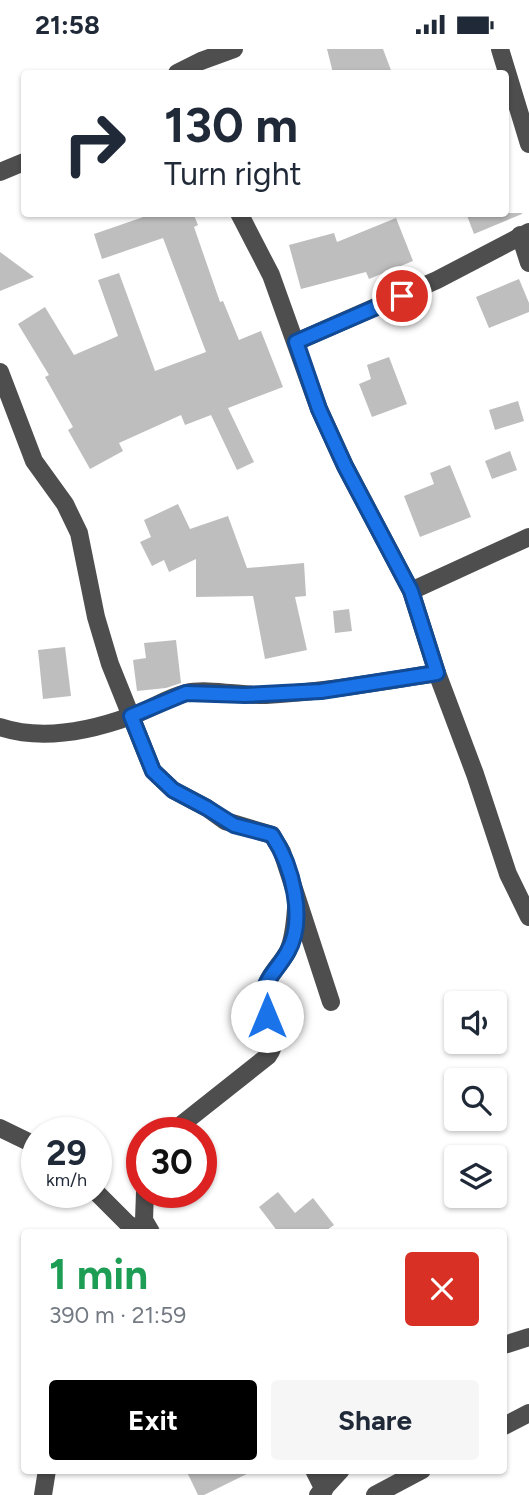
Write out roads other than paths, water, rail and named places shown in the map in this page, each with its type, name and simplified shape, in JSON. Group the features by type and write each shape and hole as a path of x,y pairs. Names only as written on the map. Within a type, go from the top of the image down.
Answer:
{"street":[{"path":"183,70 234,49"},
{"path":"500,49 506,70"},
{"path":"509,78 529,144"},
{"path":"0,172 21,163"},
{"path":"241,217 271,275 319,409 345,466 411,591 508,874 528,912"},
{"path":"296,342 437,280 525,234 529,263"},
{"path":"0,372 34,461 65,504 79,533 96,617 119,689 153,771 173,790 234,825 272,835 282,852 331,1002"},
{"path":"411,591 529,537"},
{"path":"0,726 14,731 58,733 90,728 131,716 186,693 245,695 321,691 437,673"},
{"path":"191,1117 268,1056 274,1048 274,1036 263,1002 265,986 287,953 293,938 297,901"},
{"path":"0,1128 21,1138"},
{"path":"112,1208 137,1229"},
{"path":"144,1208 144,1220 149,1229"},
{"path":"507,1344 529,1337"},
{"path":"507,1424 529,1413"},
{"path":"43,1495 46,1474"},
{"path":"315,1474 321,1493"},
{"path":"321,1493 338,1474"},
{"path":"376,1495 415,1474"}]}
